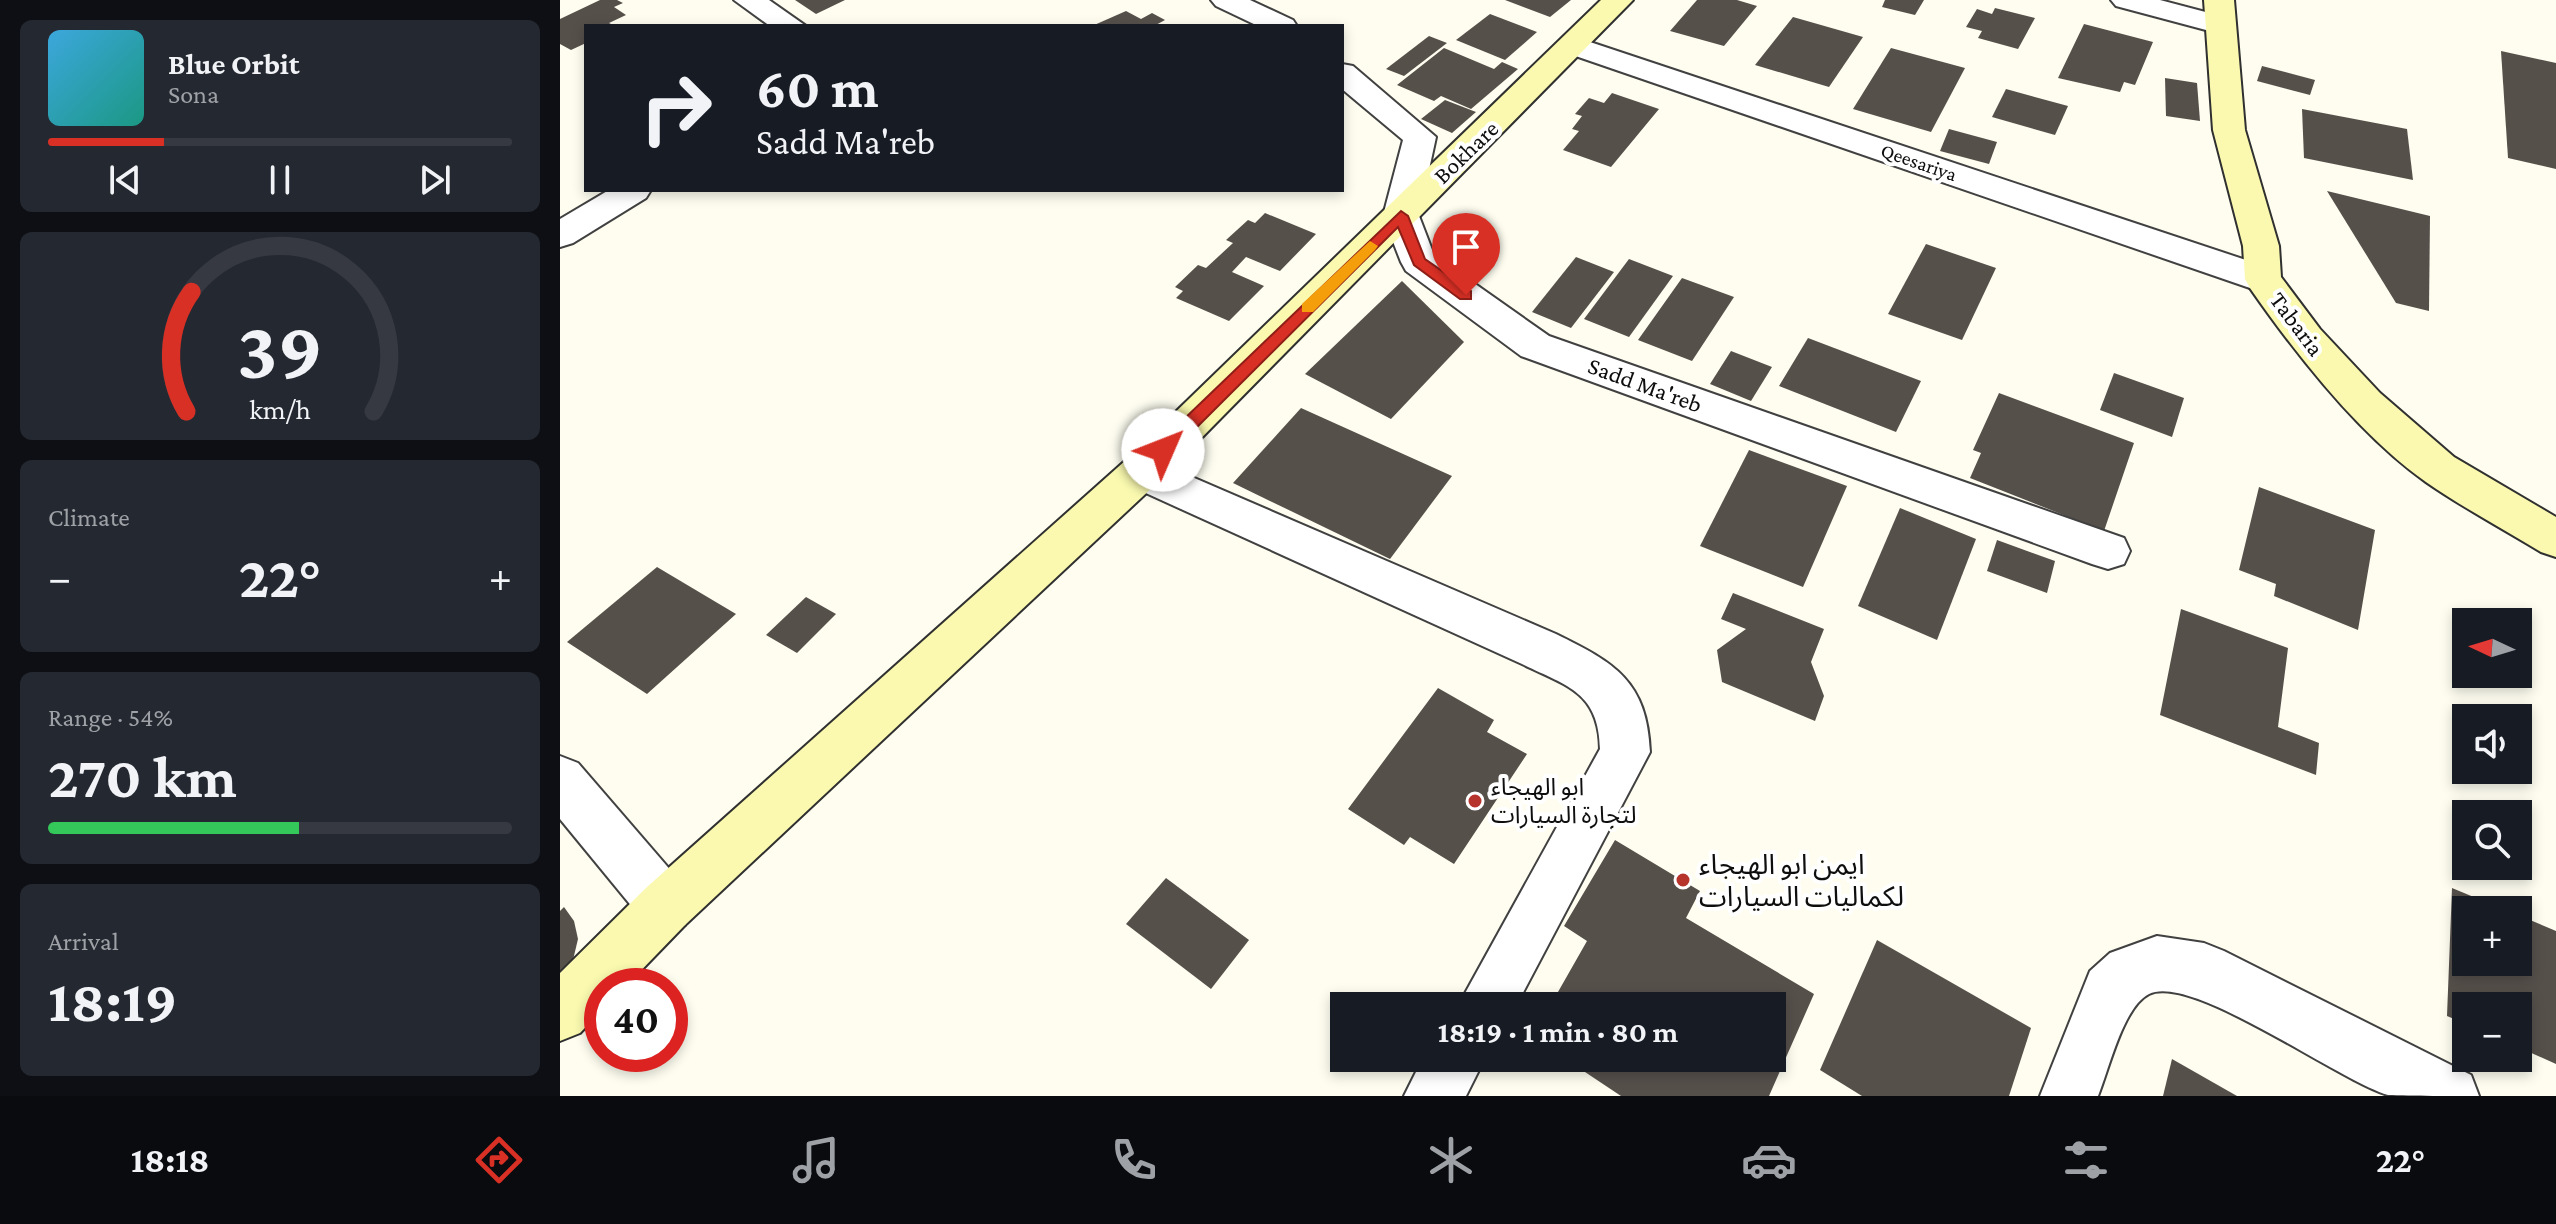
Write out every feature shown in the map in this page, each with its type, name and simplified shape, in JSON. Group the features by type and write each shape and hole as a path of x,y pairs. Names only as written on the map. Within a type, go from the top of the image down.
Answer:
{"street":[{"path":"749,0 788,24"},
{"path":"1226,0 1278,24"},
{"name":"Bokhare","path":"560,1013 666,906 1141,472 1575,46 1618,0"},
{"path":"2126,0 2220,13"},
{"name":"Tabaria","path":"2220,13 2229,130 2247,207 2261,246 2263,279 2306,339 2366,404 2439,469 2556,539"},
{"name":"Qeesariya","path":"1575,46 2263,279"},
{"path":"1344,75 1420,137 1401,216"},
{"path":"560,235 631,192"},
{"name":"Sadd Ma'reb","path":"1401,216 1419,262 1535,346 2108,551"},
{"path":"1141,472 1539,649 1601,680 1617,701 1626,726 1625,752 1494,992"},
{"path":"560,780 666,906"},
{"path":"2069,1096 2110,991 2130,973 2157,964 2204,971 2450,1096"},
{"path":"1433,1096 1448,1072"}],"building":[{"path":"600,0 623,3 614,7 626,15 611,24 584,24 584,44 571,50 560,44 560,19"},
{"path":"795,0 845,0 816,14"},
{"path":"1505,0 1571,0 1550,17"},
{"path":"1697,0 1737,0 1757,6 1724,46 1670,31"},
{"path":"1885,0 1924,0 1915,15 1882,7"},
{"path":"1995,8 2035,18 2018,49 1978,38 1982,31 1966,27 1977,9 1992,14"},
{"path":"1126,11 1141,19 1152,13 1165,20 1158,24 1097,24"},
{"path":"1490,14 1537,32 1505,60 1456,40"},
{"path":"1793,17 1863,37 1829,87 1755,65"},
{"path":"2084,24 2153,42 2135,85 2124,82 2120,92 2058,78"},
{"path":"1429,36 1447,43 1404,76 1386,69"},
{"path":"1444,48 1494,69 1502,62 1518,69 1471,109 1441,96 1434,101 1397,85"},
{"path":"1891,48 1965,68 1931,132 1853,109"},
{"path":"2501,51 2556,63 2556,169 2508,158"},
{"path":"2262,66 2315,80 2310,95 2257,81"},
{"path":"2165,78 2197,83 2200,121 2166,116"},
{"path":"2006,89 2068,106 2055,135 1992,117"},
{"path":"1612,93 1659,109 1611,167 1563,150 1579,131 1572,129 1582,116 1575,114 1589,98 1604,103"},
{"path":"1445,100 1476,112 1452,133 1421,119"},
{"path":"2302,109 2407,129 2413,180 2304,158"},
{"path":"1949,129 1997,142 1989,164 1940,151"},
{"path":"2327,191 2430,216 2429,311 2396,303"},
{"path":"1265,213 1316,234 1280,271 1246,257 1232,272 1264,286 1229,321 1176,298 1183,291 1175,287 1198,265 1206,268 1233,243 1226,240 1248,220 1255,223"},
{"path":"1926,244 1996,268 1962,340 1888,314"},
{"path":"1576,257 1614,272 1571,328 1532,312"},
{"path":"1629,259 1673,276 1629,337 1584,319"},
{"path":"1682,278 1734,297 1692,361 1638,340"},
{"path":"1402,281 1464,342 1391,419 1305,374"},
{"path":"1808,338 1921,381 1896,432 1779,386"},
{"path":"1731,351 1772,367 1751,401 1710,384"},
{"path":"2114,373 2184,398 2172,437 2100,410"},
{"path":"1999,393 2134,443 2104,531 1970,478 1981,453 1973,450"},
{"path":"1301,408 1452,476 1390,559 1233,483"},
{"path":"1749,450 1847,486 1803,587 1700,546"},
{"path":"2259,487 2375,530 2358,630 2274,596 2276,584 2239,570"},
{"path":"1900,508 1976,539 1937,640 1858,606"},
{"path":"1997,540 2055,561 2047,593 1987,571"},
{"path":"657,567 736,614 647,694 567,642"},
{"path":"1733,593 1824,629 1811,662 1824,696 1815,721 1722,682 1717,650 1746,629 1721,619"},
{"path":"806,597 836,614 797,653 766,635"},
{"path":"2181,609 2288,648 2278,727 2319,743 2316,775 2160,715"},
{"path":"1438,688 1494,720 1487,732 1527,754 1454,864 1410,837 1404,845 1348,809"},
{"path":"1615,840 1700,891 1686,918 1814,994 1786,1057 1786,992 1558,992 1587,941 1564,926"},
{"path":"1166,878 1249,940 1211,989 1126,924"},
{"path":"2452,888 2471,896 2452,896 2452,976 2532,976 2532,921 2556,931 2556,1064 2532,1053 2532,992 2452,992 2452,1018 2447,1016"},
{"path":"564,907 574,921 578,939 573,960 560,985 560,911"},
{"path":"1877,940 2031,1028 2009,1096 1862,1096 1820,1070"},
{"path":"2172,1059 2237,1096 2163,1096"},
{"path":"1585,1072 1780,1072 1769,1096 1621,1096"}],"slow traffic":[{"path":"1307,308 1370,246"}],"place":[{"name":"ابو الهيجاء لتجارة السيارات","path":"1475,801"},
{"name":"ايمن ابو الهيجاء لكماليات السيارات","path":"1683,880"}],"route":[{"path":"1163,450 1401,216 1419,262 1466,295"}]}
